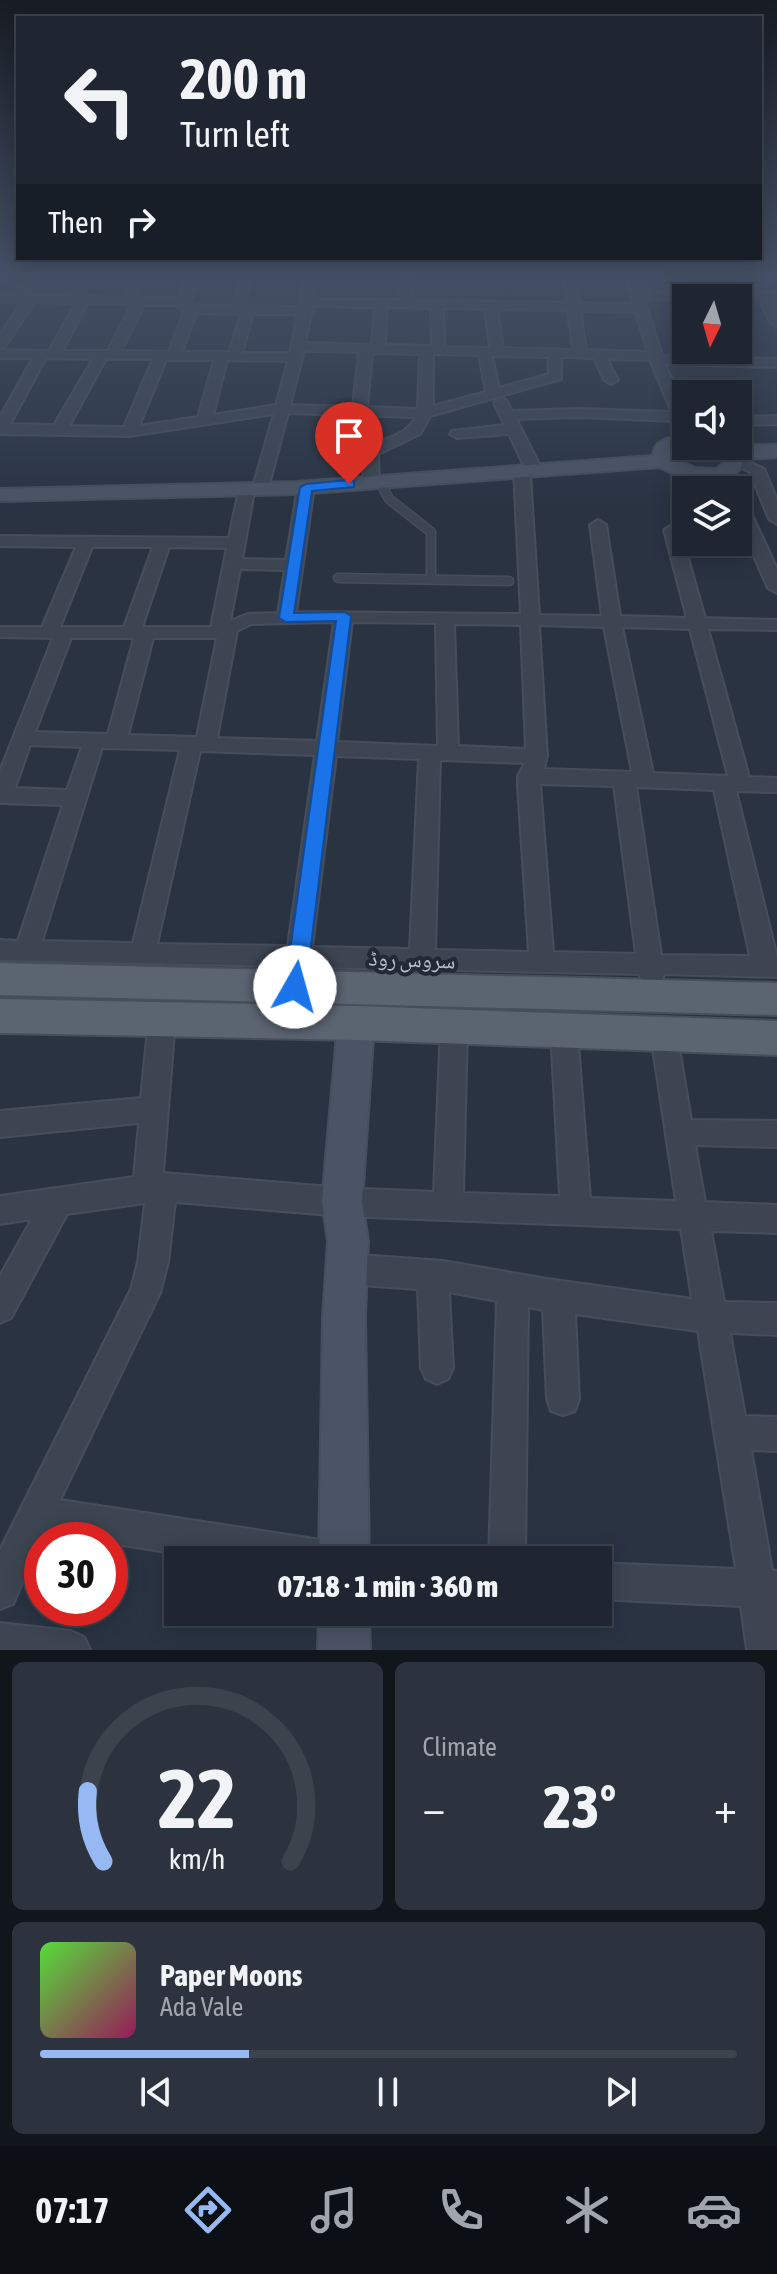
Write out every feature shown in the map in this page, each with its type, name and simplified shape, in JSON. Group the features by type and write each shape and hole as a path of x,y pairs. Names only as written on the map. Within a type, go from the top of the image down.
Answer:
{"main road":[{"path":"0,979 297,971 653,980 773,978"},
{"path":"0,1016 356,1023 777,1038"}],"street":[{"path":"204,421 229,353"},
{"path":"0,354 228,357 284,353"},
{"path":"143,952 199,744 223,631 236,543 298,353"},
{"path":"360,411 371,353"},
{"path":"376,482 368,465 371,453 378,446 408,437 420,429 425,413 432,353"},
{"path":"491,353 495,394 511,422 528,470 533,766 542,963"},
{"path":"0,429 129,432 280,409 425,413 556,376 554,353 672,357"},
{"path":"654,353 672,394"},
{"path":"0,429 47,355"},
{"path":"59,430 107,355"},
{"path":"129,432 167,355"},
{"path":"599,355 611,380"},
{"path":"752,360 776,363 777,381"},
{"path":"752,409 777,409"},
{"path":"457,434 511,422 578,413 672,420"},
{"path":"752,421 777,420"},
{"path":"664,461 662,451 672,443"},
{"path":"0,495 254,490 664,461 691,474 777,444"},
{"path":"731,461 777,451"},
{"path":"731,461 756,469 777,519"},
{"path":"286,618 306,487"},
{"path":"598,525 634,781 653,980"},
{"path":"752,533 777,588"},
{"path":"0,559 5,541 236,543"},
{"path":"76,798 1,795 86,542"},
{"path":"27,951 76,798 105,740 163,542"},
{"path":"679,556 698,623 773,978"},
{"path":"232,564 294,565"},
{"path":"0,632 223,631 248,619 344,616 777,625"},
{"path":"297,971 344,616"},
{"path":"422,960 439,752 445,618"},
{"path":"22,738 439,752 634,781 777,785"},
{"name":"سروس روڈ","path":"0,950 143,952 297,971 422,960 542,963 653,980"},
{"path":"0,1591 145,1293 153,1262 154,1109 162,1019"},
{"path":"344,1546 348,1241 342,1202 356,1023"},
{"path":"448,1204 454,1027"},
{"path":"564,1031 576,1213"},
{"path":"664,1035 678,1132 732,1432 767,1589 766,1650"},
{"path":"0,1124 154,1109"},
{"path":"678,1132 777,1134"},
{"path":"0,1210 154,1188 342,1202 777,1219"},
{"path":"0,1307 58,1202"},
{"path":"346,1269 433,1276 558,1297 712,1317 777,1319"},
{"path":"433,1276 437,1368"},
{"path":"507,1546 513,1289"},
{"path":"558,1297 563,1399"},
{"path":"732,1432 777,1434"},
{"path":"35,1514 243,1546"},
{"path":"612,1582 767,1589"},
{"path":"344,1626 344,1650"},
{"path":"0,1642 71,1650"}],"lane":[{"path":"376,482 389,499 431,532 431,579"},
{"path":"338,578 509,581"}],"route":[{"path":"295,987 344,616 286,618 306,487 349,484"}]}
